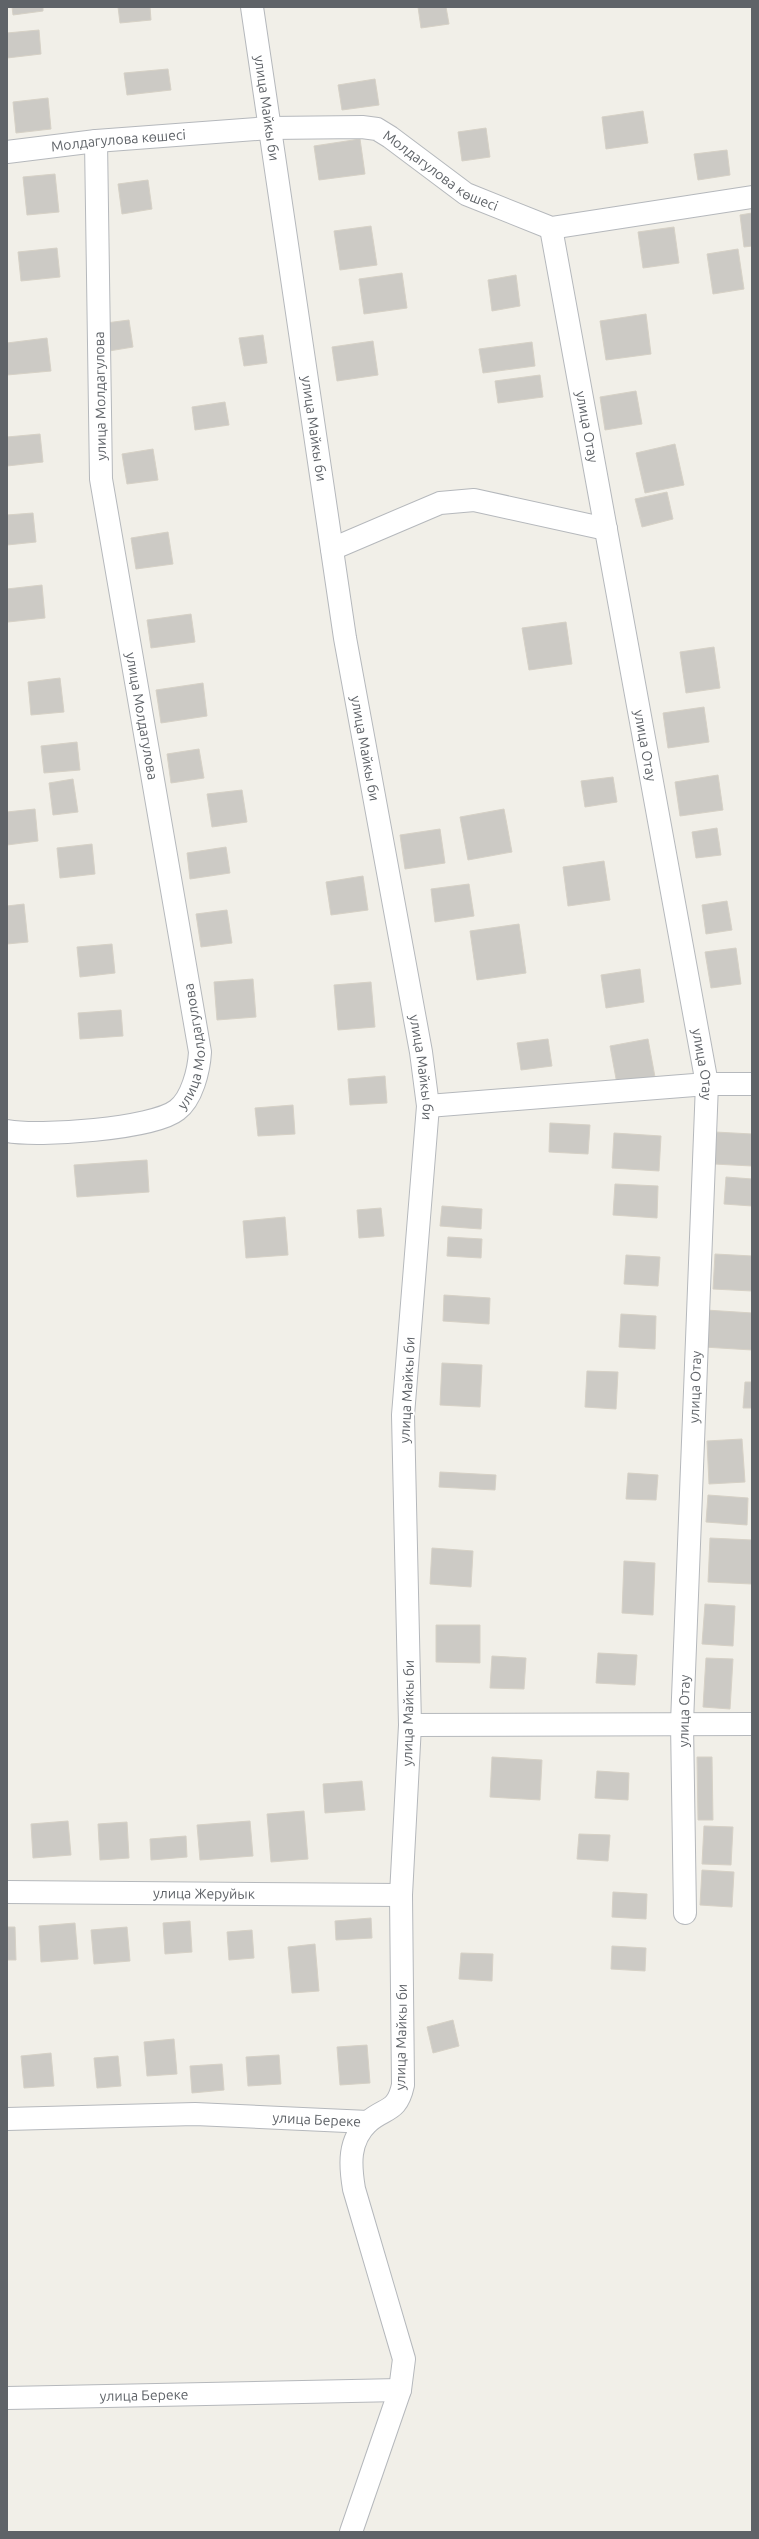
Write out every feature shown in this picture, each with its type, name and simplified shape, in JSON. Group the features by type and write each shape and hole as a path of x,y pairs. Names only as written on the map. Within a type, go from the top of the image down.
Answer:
{"street":[{"name":"улица Майкы би","path":"252,7 345,638 421,1052 428,1106 403,1415 410,1725 401,1895 403,2085 396,2105 368,2122"},
{"name":"Молдагулова көшесі","path":"7,152 96,141 269,128 362,127 377,129 466,194 551,228"},
{"name":"улица Молдагулова","path":"7,1131 102,1130 169,1116 185,1102 199,1064 200,1052 101,479 96,141"},
{"path":"551,228 752,197"},
{"name":"улица Отау","path":"551,228 707,1084 682,1723 685,1913"},
{"path":"332,549 440,503 474,500 606,529"},
{"path":"428,1106 707,1084 752,1084"},
{"path":"410,1725 682,1723 752,1724"},
{"name":"улица Жеруйык","path":"7,1892 401,1895"},
{"name":"улица Береке","path":"7,2120 195,2114 368,2122"},
{"name":"улица Береке","path":"351,2532 400,2390 404,2360 354,2189 350,2163 353,2144 368,2122"},
{"name":"улица Береке","path":"7,2398 400,2390"}],"building":[{"path":"12,7 43,7 43,11 13,15"},
{"path":"118,7 150,7 151,20 120,23"},
{"path":"418,7 446,7 449,24 421,28"},
{"path":"39,30 41,54 7,58 7,33"},
{"path":"168,69 171,90 127,95 124,73"},
{"path":"375,79 379,105 342,110 338,85"},
{"path":"48,98 51,129 16,133 13,102"},
{"path":"643,111 648,143 606,149 602,117"},
{"path":"486,128 490,157 462,161 458,132"},
{"path":"360,139 365,174 319,180 314,146"},
{"path":"727,150 730,175 698,180 694,154"},
{"path":"55,174 59,212 27,215 23,177"},
{"path":"148,180 152,209 122,214 118,184"},
{"path":"752,213 752,246 744,247 740,215"},
{"path":"371,226 377,265 340,270 334,231"},
{"path":"674,227 679,263 643,268 638,232"},
{"path":"57,248 60,277 21,281 18,252"},
{"path":"738,249 744,289 713,294 707,254"},
{"path":"402,273 407,308 364,314 359,279"},
{"path":"516,275 520,306 492,311 488,280"},
{"path":"646,314 651,354 606,360 600,321"},
{"path":"129,320 133,347 109,351 106,323"},
{"path":"263,335 267,363 244,366 239,338"},
{"path":"47,338 51,371 7,375 7,343"},
{"path":"373,341 378,375 337,381 332,347"},
{"path":"532,342 535,366 483,373 479,349"},
{"path":"540,375 543,397 498,403 495,381"},
{"path":"636,391 642,424 605,430 600,397"},
{"path":"225,402 229,425 195,430 192,407"},
{"path":"40,434 43,462 7,466 7,437"},
{"path":"675,444 684,485 645,493 636,453"},
{"path":"153,449 158,480 127,484 122,454"},
{"path":"667,492 673,519 642,527 635,499"},
{"path":"33,513 36,542 7,545 7,515"},
{"path":"168,532 173,564 136,569 131,538"},
{"path":"42,585 45,618 8,622 7,589"},
{"path":"191,614 195,642 151,648 147,620"},
{"path":"566,622 572,664 529,670 522,628"},
{"path":"714,647 720,688 686,693 680,652"},
{"path":"60,678 64,712 31,715 28,682"},
{"path":"203,683 207,716 161,723 156,690"},
{"path":"704,707 709,742 668,748 663,713"},
{"path":"77,742 80,770 44,773 41,746"},
{"path":"199,749 204,778 171,783 167,754"},
{"path":"718,775 723,810 680,816 675,782"},
{"path":"613,777 617,802 585,807 581,781"},
{"path":"73,779 78,812 53,815 49,783"},
{"path":"242,790 247,822 212,827 207,794"},
{"path":"35,809 38,841 7,845 7,812"},
{"path":"504,809 512,852 468,860 460,817"},
{"path":"717,828 721,855 696,858 692,832"},
{"path":"440,829 445,863 405,869 400,835"},
{"path":"92,844 95,874 60,878 57,848"},
{"path":"226,847 230,873 190,879 187,853"},
{"path":"604,861 610,900 568,906 563,867"},
{"path":"363,876 368,910 331,915 326,882"},
{"path":"469,884 474,916 435,922 431,889"},
{"path":"727,901 732,930 706,934 702,905"},
{"path":"24,904 28,942 7,944 7,906"},
{"path":"227,910 232,943 201,947 196,914"},
{"path":"519,924 526,973 477,980 470,931"},
{"path":"112,944 115,973 80,977 77,947"},
{"path":"736,948 741,984 711,988 705,952"},
{"path":"640,969 644,1002 606,1008 601,975"},
{"path":"253,979 256,1017 217,1020 214,982"},
{"path":"371,982 375,1027 338,1030 334,985"},
{"path":"121,1010 123,1036 80,1039 78,1013"},
{"path":"548,1039 552,1066 521,1070 517,1043"},
{"path":"648,1039 655,1077 617,1084 610,1046"},
{"path":"385,1076 387,1103 350,1105 348,1079"},
{"path":"293,1105 295,1134 258,1136 255,1108"},
{"path":"550,1123 590,1125 588,1154 549,1152"},
{"path":"715,1132 752,1134 752,1166 714,1164"},
{"path":"614,1133 661,1136 659,1171 612,1168"},
{"path":"147,1160 149,1192 77,1197 74,1165"},
{"path":"726,1177 752,1179 752,1206 724,1204"},
{"path":"615,1184 658,1186 657,1218 613,1215"},
{"path":"442,1206 482,1209 481,1229 440,1226"},
{"path":"381,1208 384,1236 359,1238 357,1210"},
{"path":"285,1217 288,1255 246,1258 243,1221"},
{"path":"448,1237 482,1239 481,1258 447,1256"},
{"path":"715,1254 752,1256 752,1291 713,1289"},
{"path":"626,1255 660,1257 658,1286 624,1284"},
{"path":"444,1295 490,1298 489,1324 443,1321"},
{"path":"706,1310 752,1313 752,1350 704,1347"},
{"path":"621,1314 656,1316 655,1349 619,1347"},
{"path":"442,1363 482,1365 480,1407 440,1405"},
{"path":"587,1371 618,1372 616,1409 585,1407"},
{"path":"745,1382 752,1382 752,1408 743,1408"},
{"path":"742,1439 745,1482 709,1484 707,1441"},
{"path":"440,1472 496,1475 495,1490 439,1487"},
{"path":"628,1473 658,1475 656,1500 626,1499"},
{"path":"708,1495 748,1498 747,1525 706,1522"},
{"path":"710,1538 752,1540 752,1584 708,1582"},
{"path":"432,1548 473,1551 471,1587 430,1584"},
{"path":"624,1561 655,1563 653,1615 622,1613"},
{"path":"705,1604 735,1606 733,1646 702,1644"},
{"path":"436,1625 480,1625 480,1663 436,1662"},
{"path":"598,1653 637,1655 635,1685 596,1683"},
{"path":"492,1656 526,1658 524,1689 490,1688"},
{"path":"706,1658 733,1659 730,1709 703,1707"},
{"path":"492,1757 542,1760 540,1800 490,1797"},
{"path":"697,1757 712,1757 713,1820 698,1820"},
{"path":"597,1771 629,1773 628,1800 595,1798"},
{"path":"362,1781 365,1810 325,1813 323,1784"},
{"path":"304,1811 308,1859 271,1862 267,1814"},
{"path":"68,1821 71,1855 33,1858 31,1824"},
{"path":"250,1821 253,1856 200,1860 197,1825"},
{"path":"127,1822 129,1858 100,1860 98,1824"},
{"path":"704,1826 733,1827 731,1865 702,1864"},
{"path":"579,1834 610,1835 608,1861 577,1859"},
{"path":"186,1836 187,1857 151,1860 150,1839"},
{"path":"702,1870 734,1872 732,1907 700,1905"},
{"path":"613,1892 647,1894 646,1919 612,1917"},
{"path":"371,1918 372,1938 336,1940 335,1921"},
{"path":"190,1921 192,1952 165,1954 163,1923"},
{"path":"75,1923 78,1959 41,1962 39,1926"},
{"path":"7,1927 15,1927 16,1960 7,1960"},
{"path":"127,1927 130,1961 94,1964 91,1930"},
{"path":"252,1930 254,1958 229,1960 227,1932"},
{"path":"315,1944 319,1991 292,1993 288,1947"},
{"path":"612,1946 646,1948 645,1971 611,1969"},
{"path":"461,1953 493,1954 492,1981 459,1979"},
{"path":"453,2020 459,2046 433,2053 427,2027"},
{"path":"174,2039 177,2074 147,2076 144,2042"},
{"path":"367,2045 370,2083 340,2085 337,2047"},
{"path":"51,2053 54,2086 24,2088 21,2056"},
{"path":"279,2055 281,2084 248,2086 246,2057"},
{"path":"118,2056 121,2086 97,2088 94,2058"},
{"path":"222,2064 224,2090 192,2093 190,2066"}]}
